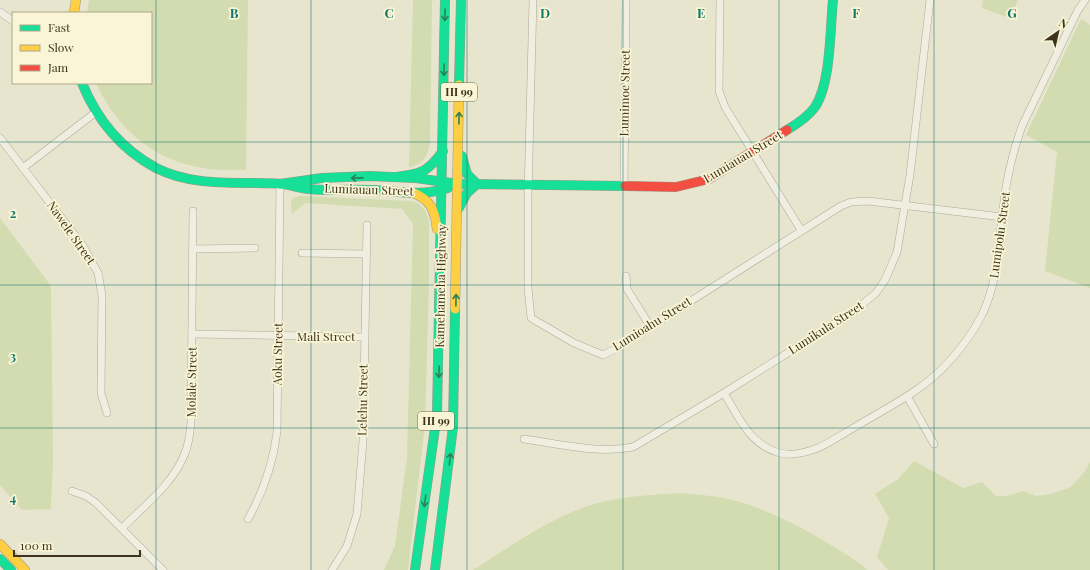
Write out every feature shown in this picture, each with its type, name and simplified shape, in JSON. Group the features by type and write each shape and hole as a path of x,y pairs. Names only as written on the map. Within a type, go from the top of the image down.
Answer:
{"main road":[{"path":"74,12 76,0"},
{"name":"Kamehameha Highway","path":"415,567 437,414 443,186 445,0"},
{"name":"Kamehameha Highway","path":"436,568 453,427 461,0"},
{"name":"Lumiauau Street","path":"82,84 96,112 115,138 128,150 142,160 174,175 204,181 280,184 308,188 411,192 458,184 624,185 676,187 700,183 753,152 804,119 816,105 824,80 833,0"},
{"path":"458,144 467,174 478,184 467,193 458,212"},
{"path":"396,177 424,173 433,166 443,151"},
{"name":"Lumiauau Street","path":"280,184 308,178 396,177 443,186"},
{"path":"411,192 424,197 433,207 437,232 441,244"},
{"path":"0,544 25,570"},
{"path":"0,559 10,570"}],"street":[{"name":"Lumioahu Street","path":"533,0 528,185 528,288 531,318 558,335 603,354 650,326 801,230 851,202 868,201 1002,218"},
{"name":"Lumimoe Street","path":"624,185 626,0"},
{"path":"720,0 718,91 725,107 801,230"},
{"name":"Lumikula Street","path":"524,439 602,450 616,450 633,447 724,394 853,312 876,293 888,273 897,252 910,175 930,0"},
{"name":"Lumipolu Street","path":"724,394 748,434 767,449 790,454 807,451 824,445 907,396 942,369 968,336 982,314 992,289 997,267 1008,174 1015,145 1022,126 1078,10 1085,0"},
{"path":"0,12 12,20"},
{"path":"23,168 96,112"},
{"name":"Nawele Street","path":"0,138 83,246 98,273 102,295 101,393 107,413"},
{"name":"Aoku Street","path":"248,519 265,486 275,451 277,432 280,184"},
{"name":"Molale Street","path":"122,528 170,479 185,454 191,423 193,211"},
{"name":"Lelehu Street","path":"332,570 347,546 357,514 363,441 365,254 367,225"},
{"path":"193,249 255,248"},
{"path":"302,253 365,254"},
{"path":"626,276 627,289 650,326"},
{"name":"Mali Street","path":"192,334 364,337"},
{"path":"907,396 934,444"},
{"path":"72,491 86,496 96,503 163,570"}],"green space":[{"path":"89,0 248,0 246,170 208,169 185,164 168,158 153,150 126,128 115,115 97,84 152,84 152,12 87,12"},
{"path":"413,0 432,0 430,143 428,152 424,159 418,164 409,167"},
{"path":"983,0 1018,0 1010,18 982,8"},
{"path":"1081,19 1090,25 1090,288 1045,271 1057,152 1026,135"},
{"path":"300,196 411,201 421,206 427,214 429,221 429,281 425,424 408,570 384,570 395,546 407,458 413,224 402,209 305,203 292,214 291,202 293,198"},
{"path":"0,218 51,286 53,458 51,509 22,510 0,485"},
{"path":"914,461 963,488 982,482 996,496 1007,496 1023,491 1036,496 1051,494 1071,487 1086,470 1090,462 1090,570 888,570 877,557 889,518 875,494 898,479"},
{"path":"682,493 733,500 750,505 784,519 831,545 861,564 867,570 473,570 541,527 585,507 620,498"}],"traffic: fast":[{"path":"415,570 437,414 445,0"},
{"path":"459,85 461,0"},
{"path":"787,130 809,114 815,107 820,97 827,70 833,0"},
{"path":"82,84 95,109 121,143 156,168 187,179 218,182 282,184 317,190 376,190 421,193 448,188"},
{"path":"396,177 412,175 423,171 433,164 443,151"},
{"path":"459,208 467,193 477,184 467,174 462,156"},
{"path":"280,184 322,178 369,176 416,178 458,184 625,186"},
{"path":"435,570 453,427 455,309"},
{"path":"0,559 11,570"}],"traffic: slow":[{"path":"74,12 76,0"},
{"path":"455,309 459,85"},
{"path":"411,192 423,198 433,210 437,229"},
{"path":"0,544 25,570"}],"traffic: jam":[{"path":"625,186 676,187 709,179 787,130"}]}
